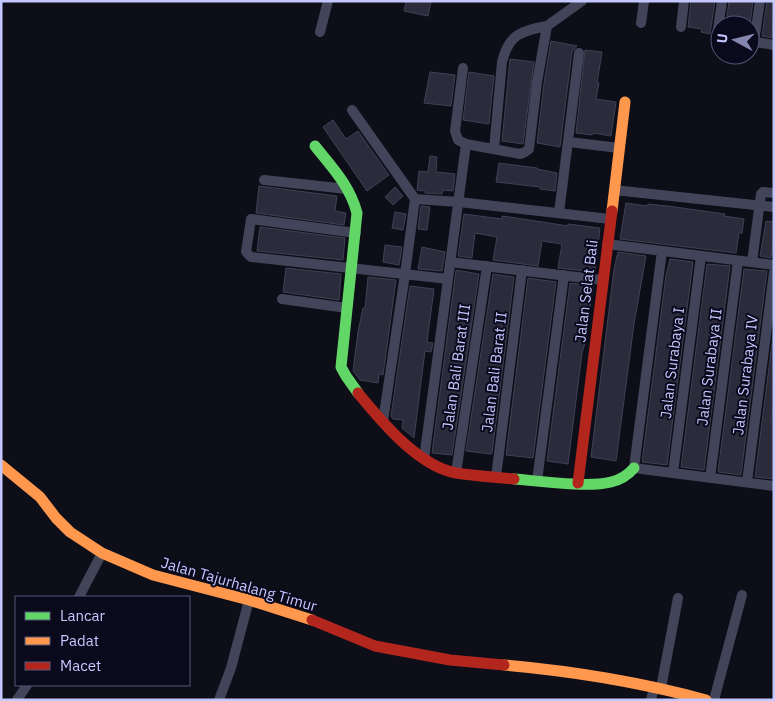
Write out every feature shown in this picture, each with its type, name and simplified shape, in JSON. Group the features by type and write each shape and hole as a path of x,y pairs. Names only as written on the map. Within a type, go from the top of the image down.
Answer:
{"street":[{"path":"320,32 328,1"},
{"path":"494,149 502,62 510,41 519,33 547,26 582,1"},
{"path":"641,23 644,1"},
{"path":"681,27 684,1"},
{"path":"720,15 722,1"},
{"path":"757,15 760,1"},
{"path":"463,68 455,131 458,140 466,144 520,154 525,152 529,149 537,82 547,26"},
{"path":"760,43 774,45"},
{"path":"560,213 579,53"},
{"name":"Jalan Selat Bali","path":"578,483 625,102"},
{"path":"352,110 415,199 383,421"},
{"path":"569,142 619,148"},
{"path":"424,459 466,144"},
{"path":"315,146 347,189 352,197 357,213 341,360 343,374 383,421 424,459 444,470 537,481 607,483 626,476 634,468 774,486"},
{"path":"264,180 347,189"},
{"path":"614,190 774,207"},
{"path":"752,262 762,193 774,193"},
{"path":"415,199 459,202 610,219"},
{"path":"356,233 251,219 246,252 250,256 448,280"},
{"path":"607,244 774,265"},
{"name":"Jalan Surabaya I","path":"634,468 662,251"},
{"name":"Jalan Surabaya I","path":"673,473 701,256"},
{"name":"Jalan Surabaya II","path":"710,478 738,261"},
{"path":"450,262 602,280"},
{"name":"Jalan Bali Barat III","path":"456,472 486,266"},
{"name":"Jalan Bali Barat II","path":"496,476 522,270"},
{"name":"Jalan Surabaya IV","path":"747,482 774,272"},
{"path":"537,481 564,275"},
{"path":"282,299 347,308"},
{"name":"Jalan Tajurhalang Timur","path":"1,466 40,497 56,518 70,532 102,553 153,575 305,617 350,637 387,649 450,660 529,667 582,675 658,688 706,700"},
{"path":"80,596 102,553"},
{"path":"714,700 742,594"},
{"path":"652,700 658,688 678,598"},
{"path":"219,700 231,668 249,600"},
{"path":"17,700 26,686"}],"building":[{"path":"406,1 431,1 428,16 404,11"},
{"path":"691,1 715,1 713,15 710,15 710,34 701,32 702,29 688,27"},
{"path":"729,1 753,1 751,15 727,15"},
{"path":"767,1 774,1 772,38 762,36"},
{"path":"551,41 577,46 572,52 560,147 537,143"},
{"path":"585,50 602,52 596,99 616,102 611,136 576,133"},
{"path":"510,59 534,62 523,144 502,141"},
{"path":"430,72 455,75 451,106 424,103"},
{"path":"469,72 494,76 489,124 463,120"},
{"path":"333,120 346,139 358,131 389,175 367,191 323,127"},
{"path":"430,156 437,157 436,172 455,174 453,191 443,190 442,194 425,193 425,191 417,190 419,171 428,172"},
{"path":"499,163 537,168 557,173 555,191 540,189 540,187 496,182"},
{"path":"259,186 337,196 335,211 346,213 344,225 256,213"},
{"path":"395,187 403,196 393,205 385,197"},
{"path":"626,203 668,206 725,214 724,216 744,219 742,233 739,233 736,253 620,239"},
{"path":"421,206 430,207 427,230 418,229"},
{"path":"395,212 406,214 403,230 392,228"},
{"path":"464,214 502,219 502,216 568,226 568,224 600,228 595,272 558,268 562,244 542,241 538,266 493,260 497,237 475,233 472,258 458,256"},
{"path":"766,221 774,222 771,258 760,256"},
{"path":"260,227 345,238 343,260 257,251"},
{"path":"385,245 402,247 399,265 383,262"},
{"path":"422,247 445,252 442,271 418,269"},
{"path":"618,252 646,256 634,324 616,461 591,457 614,269"},
{"path":"670,259 693,262 667,465 642,462 666,275"},
{"path":"707,264 730,266 704,470 681,467"},
{"path":"286,268 341,274 339,300 283,292"},
{"path":"744,269 767,271 741,475 718,472"},
{"path":"456,270 479,274 452,455 432,453"},
{"path":"493,274 514,277 491,454 466,451"},
{"path":"368,277 396,280 383,375 379,374 378,383 360,380 353,371 358,332 363,308 365,308"},
{"path":"528,278 556,282 533,458 506,455"},
{"path":"570,283 593,286 582,353 568,464 547,461"},
{"path":"410,286 434,289 427,342 433,343 431,352 425,351 414,438 402,428 403,420 393,419 391,416"},
{"path":"774,328 774,406 771,422 774,422 774,479 755,477"}],"traffic: fast":[{"path":"315,146 345,185 357,213 341,367 358,393"},
{"path":"514,479 563,484 601,484 621,479 634,468"}],"traffic: slow":[{"path":"612,211 625,102"},
{"path":"1,465 40,497 56,518 70,532 102,553 153,575 249,600 312,620"},
{"path":"504,665 606,678 706,700"}],"traffic: jam":[{"path":"578,483 612,211"},
{"path":"358,393 401,441 414,452 442,469 456,473 514,479"},
{"path":"312,620 375,646 450,660 504,665"}]}
